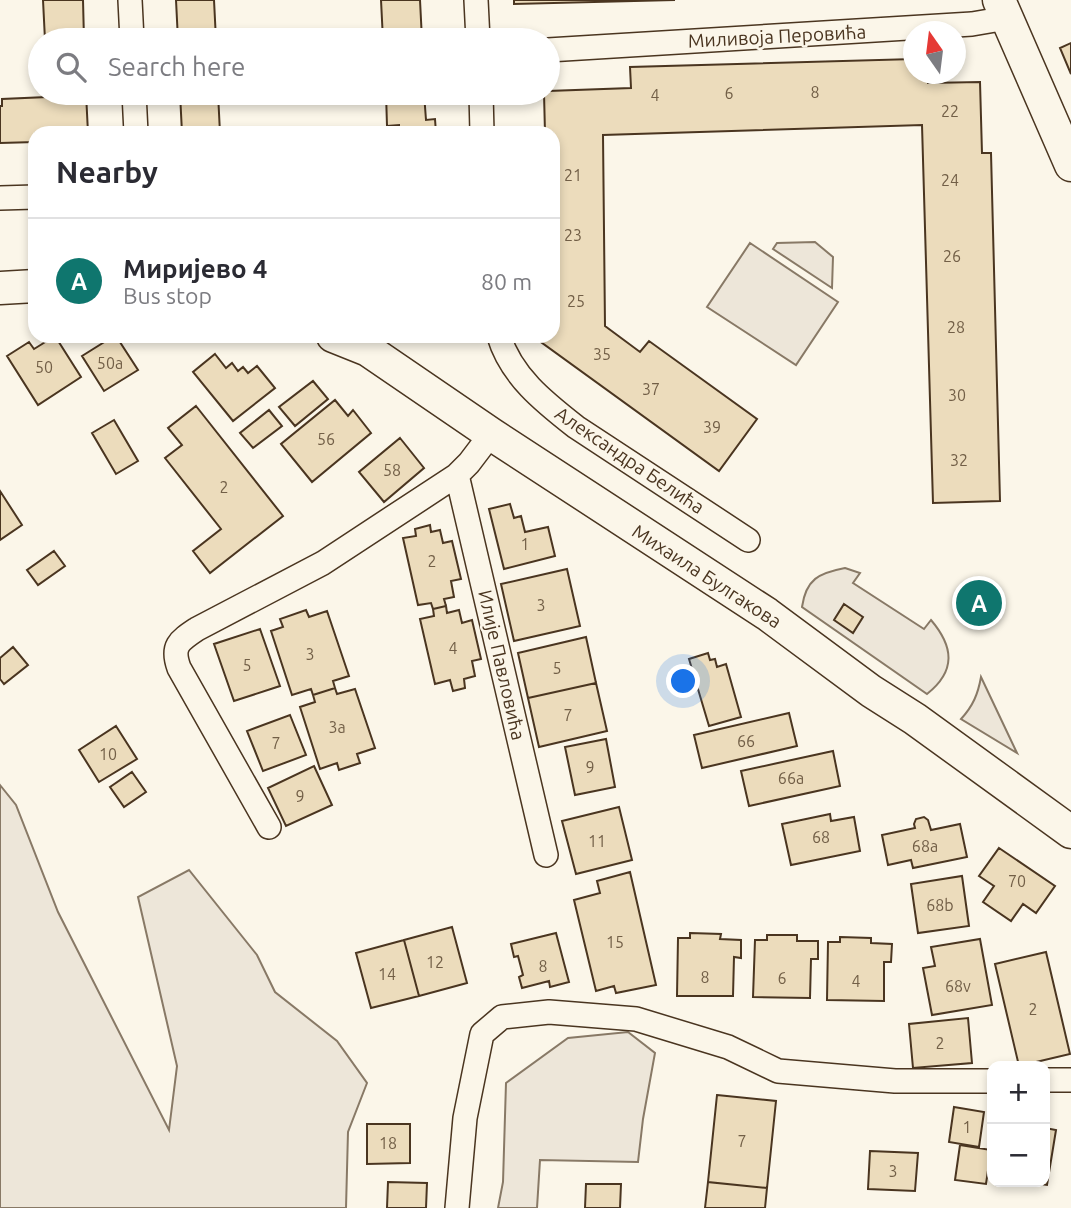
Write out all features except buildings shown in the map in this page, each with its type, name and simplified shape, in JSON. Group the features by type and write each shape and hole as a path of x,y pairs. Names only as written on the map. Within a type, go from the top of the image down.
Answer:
{"street":[{"path":"131,0 132,28"},
{"path":"476,0 477,28"},
{"path":"1003,9 1071,165"},
{"name":"Миливоја Перовића","path":"560,49 972,24 1003,9"},
{"path":"135,105 136,126"},
{"path":"481,105 482,126"},
{"path":"0,198 28,197"},
{"path":"0,288 28,286"},
{"name":"Михаила Булгакова","path":"350,343 368,350 767,614 1071,832"},
{"name":"Александра Белића","path":"502,343 510,363 521,378 553,409 589,436 748,540"},
{"path":"269,827 179,668 175,658 176,648 182,639 198,629 323,563 457,475 491,433"},
{"name":"Илије Павловића","path":"457,475 546,855"},
{"path":"457,1208 465,1118 482,1034 502,1017 549,1012 636,1019 728,1047 778,1071 895,1081 987,1080"},
{"path":"1050,1080 1071,1080"}],"shaded area":[{"path":"815,242 833,257 832,288 773,249 777,243"},
{"path":"750,243 838,302 796,365 707,307"},
{"path":"845,568 860,573 853,583 924,629 931,620 939,630 947,649 947,668 943,677 927,694 802,607 807,590 815,579"},
{"path":"981,677 1017,753 961,719 974,700"},
{"path":"0,785 16,805 58,912 169,1130 177,1066 138,897 189,870 257,955 275,992 337,1041 367,1083 348,1132 346,1208 0,1208"},
{"path":"628,1032 655,1053 638,1162 540,1160 537,1208 498,1208 503,1182 506,1083 568,1038"}],"place":[{"name":"Миријево 4","path":"979,603"}]}
